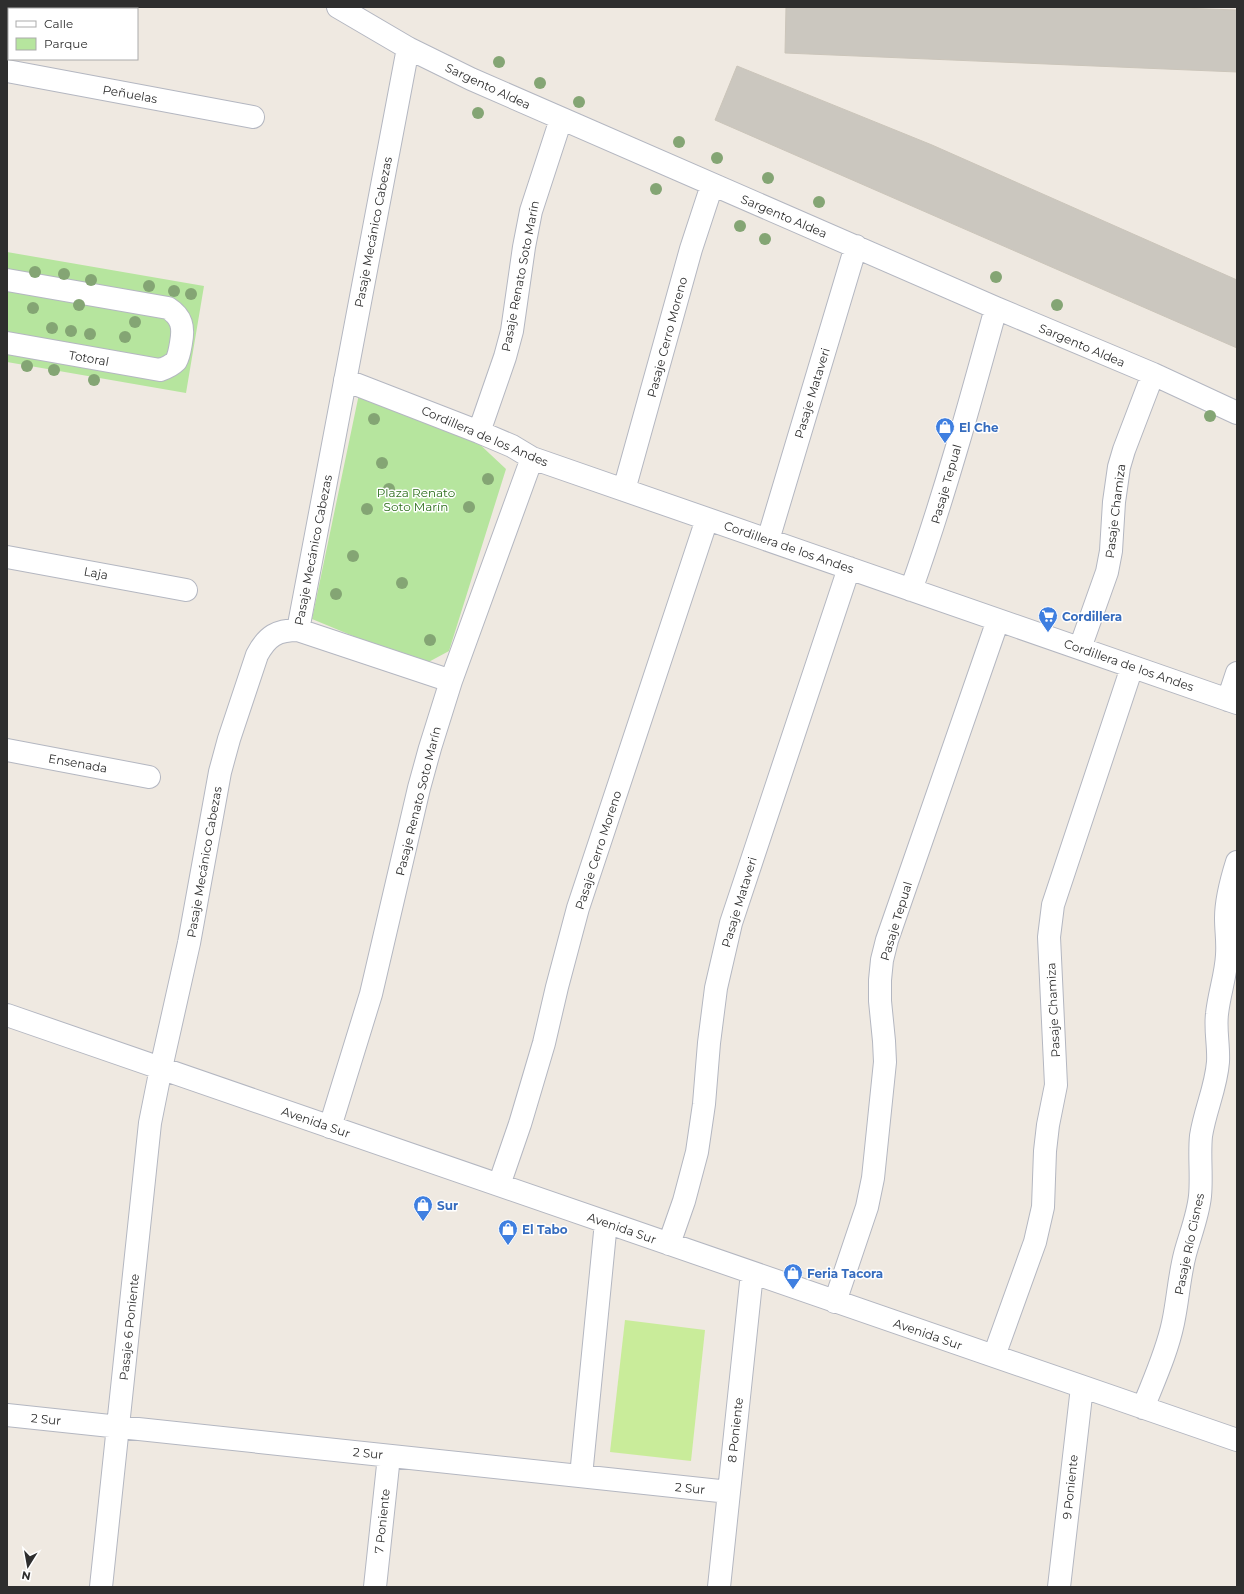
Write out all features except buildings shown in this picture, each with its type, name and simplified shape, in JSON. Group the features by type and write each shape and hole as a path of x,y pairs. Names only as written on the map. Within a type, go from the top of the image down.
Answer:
{"street":[{"name":"Sargento Aldea","path":"338,7 408,48 471,79 996,308 1153,374 1237,413"},
{"name":"Pasaje Mecánico Cabezas","path":"160,1068 189,943 220,772 229,739 252,667 262,644 280,631 298,630 408,48"},
{"name":"Peñuelas","path":"7,71 253,117"},
{"name":"Pasaje Renato Soto Marín","path":"479,432 491,400 510,338 531,211 561,119"},
{"name":"Pasaje Cerro Moreno","path":"624,490 691,249 712,184"},
{"name":"Pasaje Mataveri","path":"768,540 856,246"},
{"name":"Totoral","path":"7,280 168,308 179,318 183,332 177,360 170,367 160,370 150,370 7,343"},
{"name":"Pasaje Tepual","path":"911,590 929,542 949,476 996,308"},
{"name":"Pasaje Chamiza","path":"1080,648 1107,572 1111,551 1114,502 1119,467 1153,374"},
{"name":"Cordillera de los Andes","path":"345,380 479,432 512,446 532,458 1232,702"},
{"name":"Pasaje Renato Soto Marín","path":"330,1127 371,994 419,788 451,681 532,458"},
{"name":"Pasaje Cerro Moreno","path":"499,1185 520,1124 544,1043 578,908 707,519"},
{"name":"Laja","path":"7,557 186,590"},
{"name":"Pasaje Mataveri","path":"669,1244 686,1195 697,1152 704,1104 709,1043 716,988 731,923 849,568"},
{"name":"Pasaje Tepual","path":"835,1302 867,1207 873,1178 885,1062 880,1001 882,960 998,620"},
{"path":"298,630 451,681"},
{"name":"Pasaje Chamiza","path":"994,1356 1035,1242 1043,1207 1044,1151 1056,1085 1049,937 1053,905 1132,667"},
{"path":"1232,702 1237,673"},
{"name":"Ensenada","path":"7,750 149,777"},
{"name":"Pasaje Río Cisnes","path":"1143,1408 1173,1325 1181,1270 1200,1198 1201,1137 1204,1120 1214,1090 1217,1075 1217,1016 1227,967 1228,948 1226,904 1237,862"},
{"name":"Avenida Sur","path":"7,1015 1237,1440"},
{"name":"Pasaje 6 Poniente","path":"101,1587 150,1123 160,1068"},
{"path":"581,1476 606,1222"},
{"name":"8 Poniente","path":"719,1587 752,1272"},
{"name":"9 Poniente","path":"1059,1587 1082,1387"},
{"name":"2 Sur","path":"7,1415 729,1492"},
{"name":"7 Poniente","path":"375,1587 388,1456"}],"green space":[{"path":"7,252 204,286 186,393 7,362"},
{"name":"Plaza Renato Soto Marín","path":"359,394 474,439 506,469 449,651 423,665 312,619"},
{"path":"625,1320 705,1330 691,1461 610,1452"}],"place":[{"name":"El Che","path":"945,444"},
{"name":"Cordillera","path":"1048,633"},
{"name":"Sur","path":"423,1222"},
{"name":"El Tabo","path":"508,1246"},
{"name":"Feria Tacora","path":"793,1290"}]}
